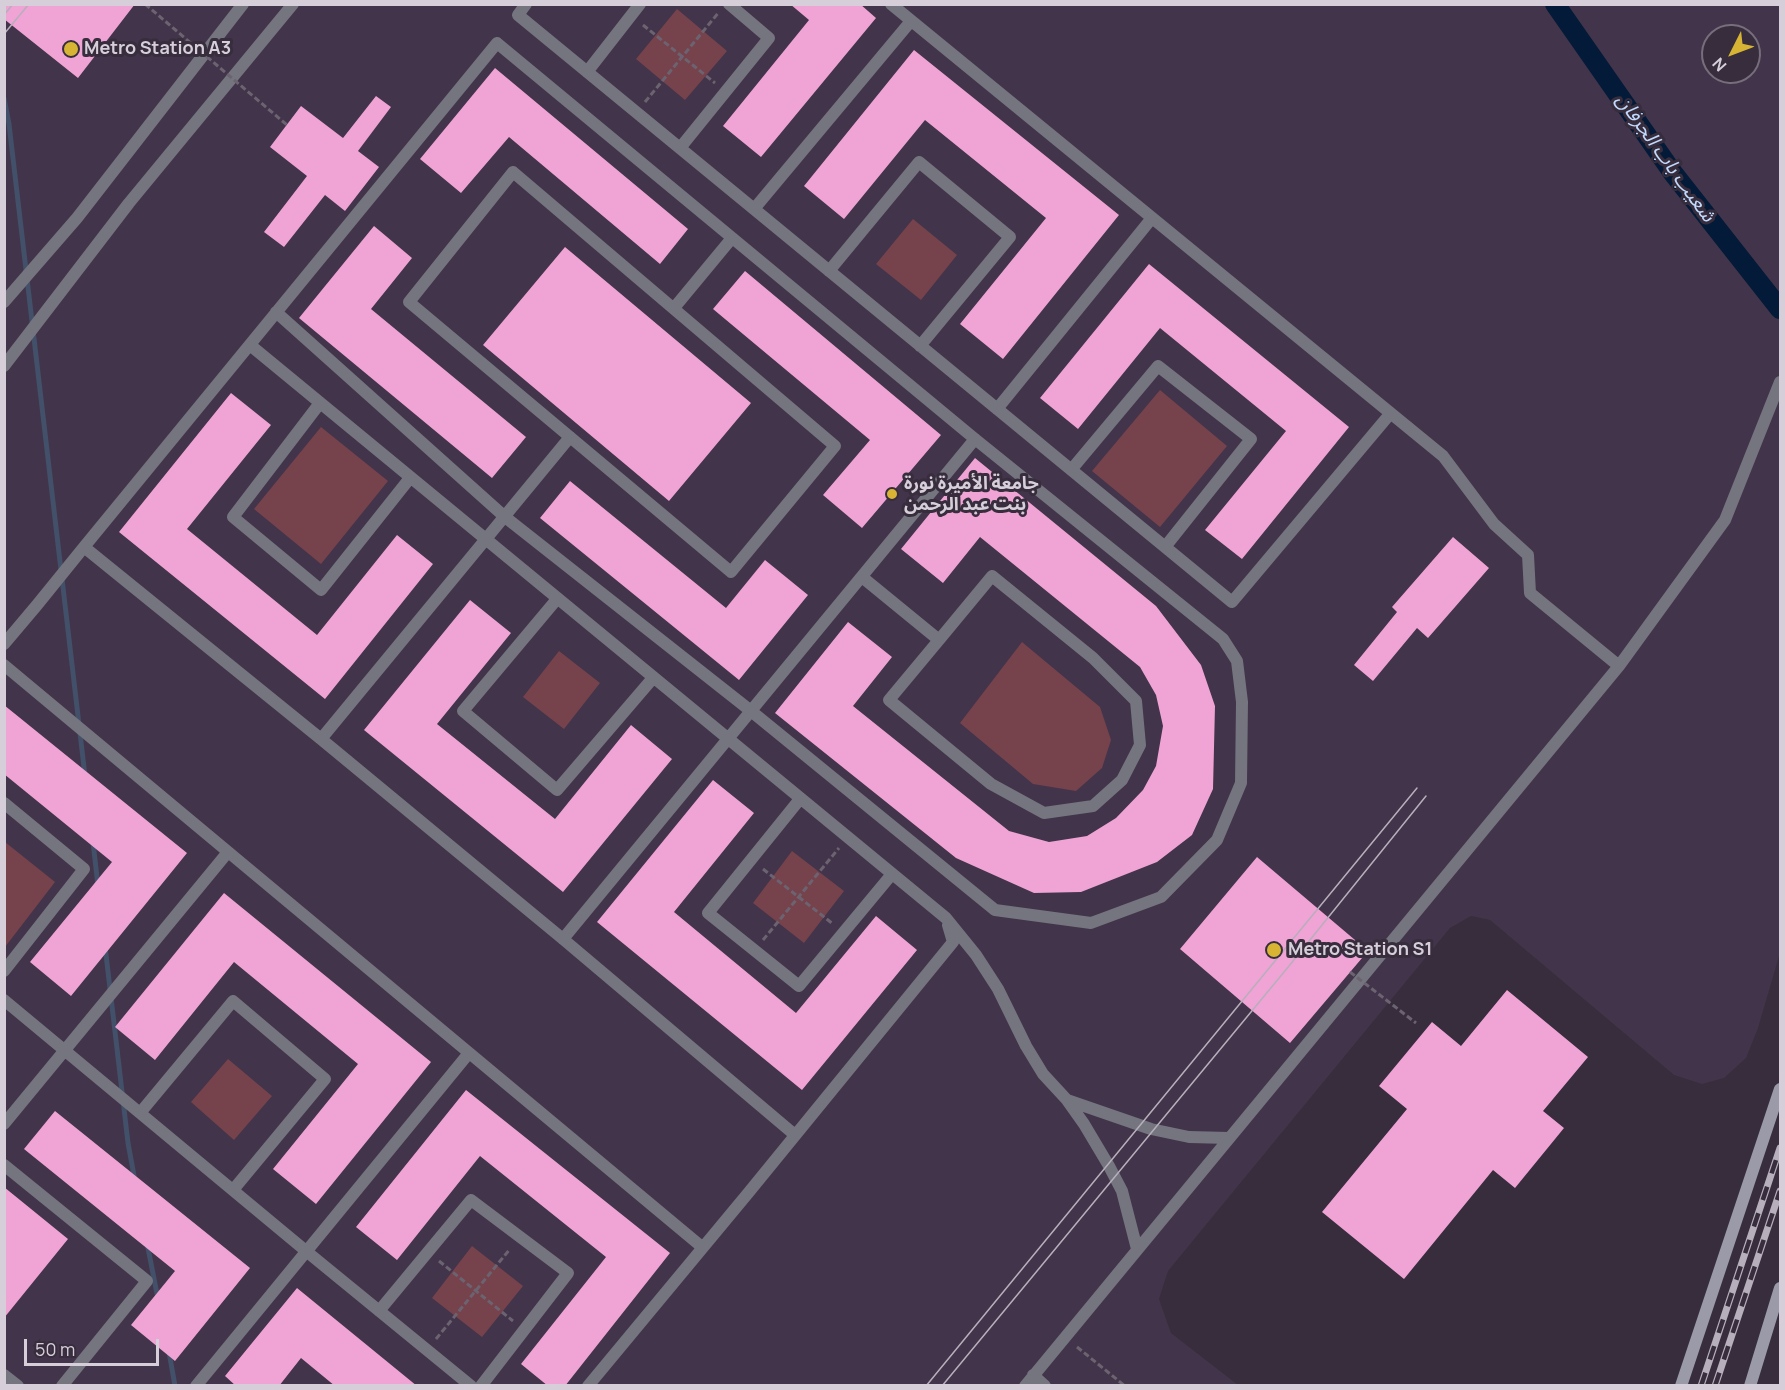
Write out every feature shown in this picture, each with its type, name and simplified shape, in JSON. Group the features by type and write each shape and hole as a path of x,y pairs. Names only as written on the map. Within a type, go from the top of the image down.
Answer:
{"main road":[{"path":"1681,1386 1780,1089"},
{"path":"1750,1386 1780,1288"}],"street":[{"path":"4,302 114,172 243,4"},
{"path":"4,366 129,203 293,4"},
{"path":"526,4 518,15 1232,602 1390,414"},
{"path":"587,72 640,4"},
{"path":"680,148 769,38 727,4"},
{"path":"891,4 1443,456 1494,524 1528,555 1530,594 1619,666"},
{"path":"754,209 911,21"},
{"path":"4,644 250,345 276,312 497,43 975,439 1222,639 1237,661 1242,702 1241,783 1217,840 1161,897 1091,923 995,910 751,711 505,517 276,312"},
{"path":"829,271 919,162 928,169 1010,237 920,346"},
{"path":"513,172 674,308 835,446 731,572 410,302 513,172"},
{"path":"997,409 1152,218"},
{"path":"674,308 732,238"},
{"path":"250,345 946,918 976,955 999,989 1020,1036 1043,1074 1067,1100 1084,1124 1122,1191 1137,1249"},
{"path":"1071,470 1158,366 1251,439 1165,547"},
{"path":"1025,1386 1619,666 1725,520 1779,387"},
{"path":"320,403 233,517 321,590 411,478"},
{"path":"321,739 570,437"},
{"path":"563,939 975,439"},
{"path":"84,547 563,939 795,1135"},
{"path":"992,576 1093,658 1136,701 1140,745 1122,780 1093,806 1044,813 992,784 889,700 939,640 992,576"},
{"path":"862,577 939,640"},
{"path":"556,599 463,711 557,790 653,678"},
{"path":"4,665 702,1247"},
{"path":"800,799 708,913 799,987 892,874"},
{"path":"4,803 84,868 4,971"},
{"path":"4,1124 228,852"},
{"path":"588,1386 953,942 946,918"},
{"path":"4,1000 471,1386"},
{"path":"140,1113 233,1001 326,1079 233,1191"},
{"path":"196,1386 470,1053"},
{"path":"1067,1100 1151,1128 1189,1137 1229,1138"},
{"path":"4,1165 147,1281 62,1386"},
{"path":"379,1311 471,1200 568,1273 481,1386"},
{"path":"4,1375 18,1386"},
{"path":"1033,1375 1045,1386"}],"path":[{"path":"145,4 287,125"},
{"path":"636,112 727,4"},
{"path":"632,15 725,92"},
{"path":"755,951 847,837"},
{"path":"751,859 843,933"},
{"path":"1350,972 1416,1023"},
{"path":"428,1350 520,1237"},
{"path":"428,1252 524,1330"},
{"path":"1065,1337 1125,1386"}],"shaded area":[{"name":"جامعة الأميرة نورة بنت عبد الرحمن","path":"5,5 1780,5 1780,953 1758,1028 1746,1058 1724,1078 1702,1084 1674,1075 1490,920 1471,916 1450,928 1168,1271 1159,1299 1171,1333 1238,1385 5,1386"},
{"path":"677,9 727,51 685,100 636,59"},
{"path":"913,219 957,255 921,300 876,264"},
{"path":"1160,390 1227,446 1160,527 1092,471"},
{"path":"321,427 388,481 321,564 254,509"},
{"path":"1022,642 1100,707 1111,740 1102,768 1076,791 1033,784 960,723"},
{"path":"559,651 600,683 564,729 523,697"},
{"path":"5,842 55,882 5,947"},
{"path":"792,851 844,891 804,943 753,903"},
{"path":"228,1059 272,1096 234,1140 191,1102"},
{"path":"472,1246 523,1286 482,1337 432,1298"}],"building":[{"name":"Metro Station A3","path":"4,4 135,4 78,78 4,19"},
{"path":"790,4 860,4 876,18 761,157 723,126 809,20"},
{"path":"914,50 1119,215 1003,359 960,324 1046,218 925,120 844,219 804,186"},
{"path":"495,68 688,229 660,264 509,137 461,193 420,159"},
{"path":"376,96 391,107 358,151 379,167 345,211 325,195 284,247 264,232 307,176 270,147 301,106 343,138"},
{"path":"374,226 412,258 371,309 526,437 492,478 299,318"},
{"path":"565,247 751,403 669,501 483,345"},
{"path":"1149,264 1349,427 1242,559 1205,530 1286,431 1160,328 1078,429 1040,398"},
{"path":"745,271 941,435 862,528 823,495 870,440 713,309"},
{"path":"231,393 271,425 187,529 317,635 397,535 433,564 325,699 119,532"},
{"path":"975,458 1156,606 1201,665 1215,706 1213,789 1192,835 1157,862 1081,892 1034,893 956,858 775,713 848,622 892,657 853,706 1009,831 1049,842 1087,836 1116,818 1143,790 1156,766 1163,726 1156,695 1140,667 980,537 943,583 901,549"},
{"path":"570,481 726,608 765,560 808,595 739,680 540,518"},
{"path":"1453,537 1489,568 1428,638 1417,628 1373,681 1354,665 1397,612 1392,607"},
{"path":"470,600 511,633 437,724 555,819 631,725 672,759 563,892 364,730"},
{"path":"4,705 187,853 71,996 30,962 112,862 4,774"},
{"path":"713,780 754,813 674,912 796,1013 876,916 917,950 802,1090 597,922"},
{"name":"Metro Station S1","path":"1257,857 1368,951 1290,1043 1180,949"},
{"path":"224,893 431,1062 316,1204 273,1169 358,1064 234,962 155,1060 115,1027"},
{"path":"1507,990 1588,1057 1543,1111 1564,1128 1515,1188 1493,1170 1404,1279 1322,1212 1407,1109 1379,1086 1432,1022 1461,1046"},
{"path":"466,1090 670,1253 565,1386 548,1386 521,1364 606,1257 480,1156 397,1260 356,1227"},
{"path":"55,1111 250,1268 175,1361 131,1325 175,1271 24,1149"},
{"path":"4,1187 68,1239 4,1318"},
{"path":"297,1288 417,1386 335,1386 301,1358 279,1386 236,1386 225,1376"}],"waterway":[{"name":"شعيب باب الجرفان","path":"1555,4 1673,173 1780,309"},
{"path":"4,98 9,124 85,776"},
{"path":"93,842 98,886"},
{"path":"105,946 128,1143 135,1181"},
{"path":"147,1243 158,1299"},
{"path":"169,1352 175,1386"}],"tram line":[{"path":"4,15 13,4"},
{"path":"4,34 29,4"},
{"path":"926,1386 1417,788"},
{"path":"942,1386 1289,966 1426,796"}],"railway":[{"path":"1701,1386 1780,1148"},
{"path":"1715,1386 1780,1191"}],"place":[{"name":"Metro Station A3","path":"71,49"},
{"name":"جامعة الأميرة نورة بنت عبد الرحمن","path":"892,494"},
{"name":"Metro Station S1","path":"1274,950"}]}
